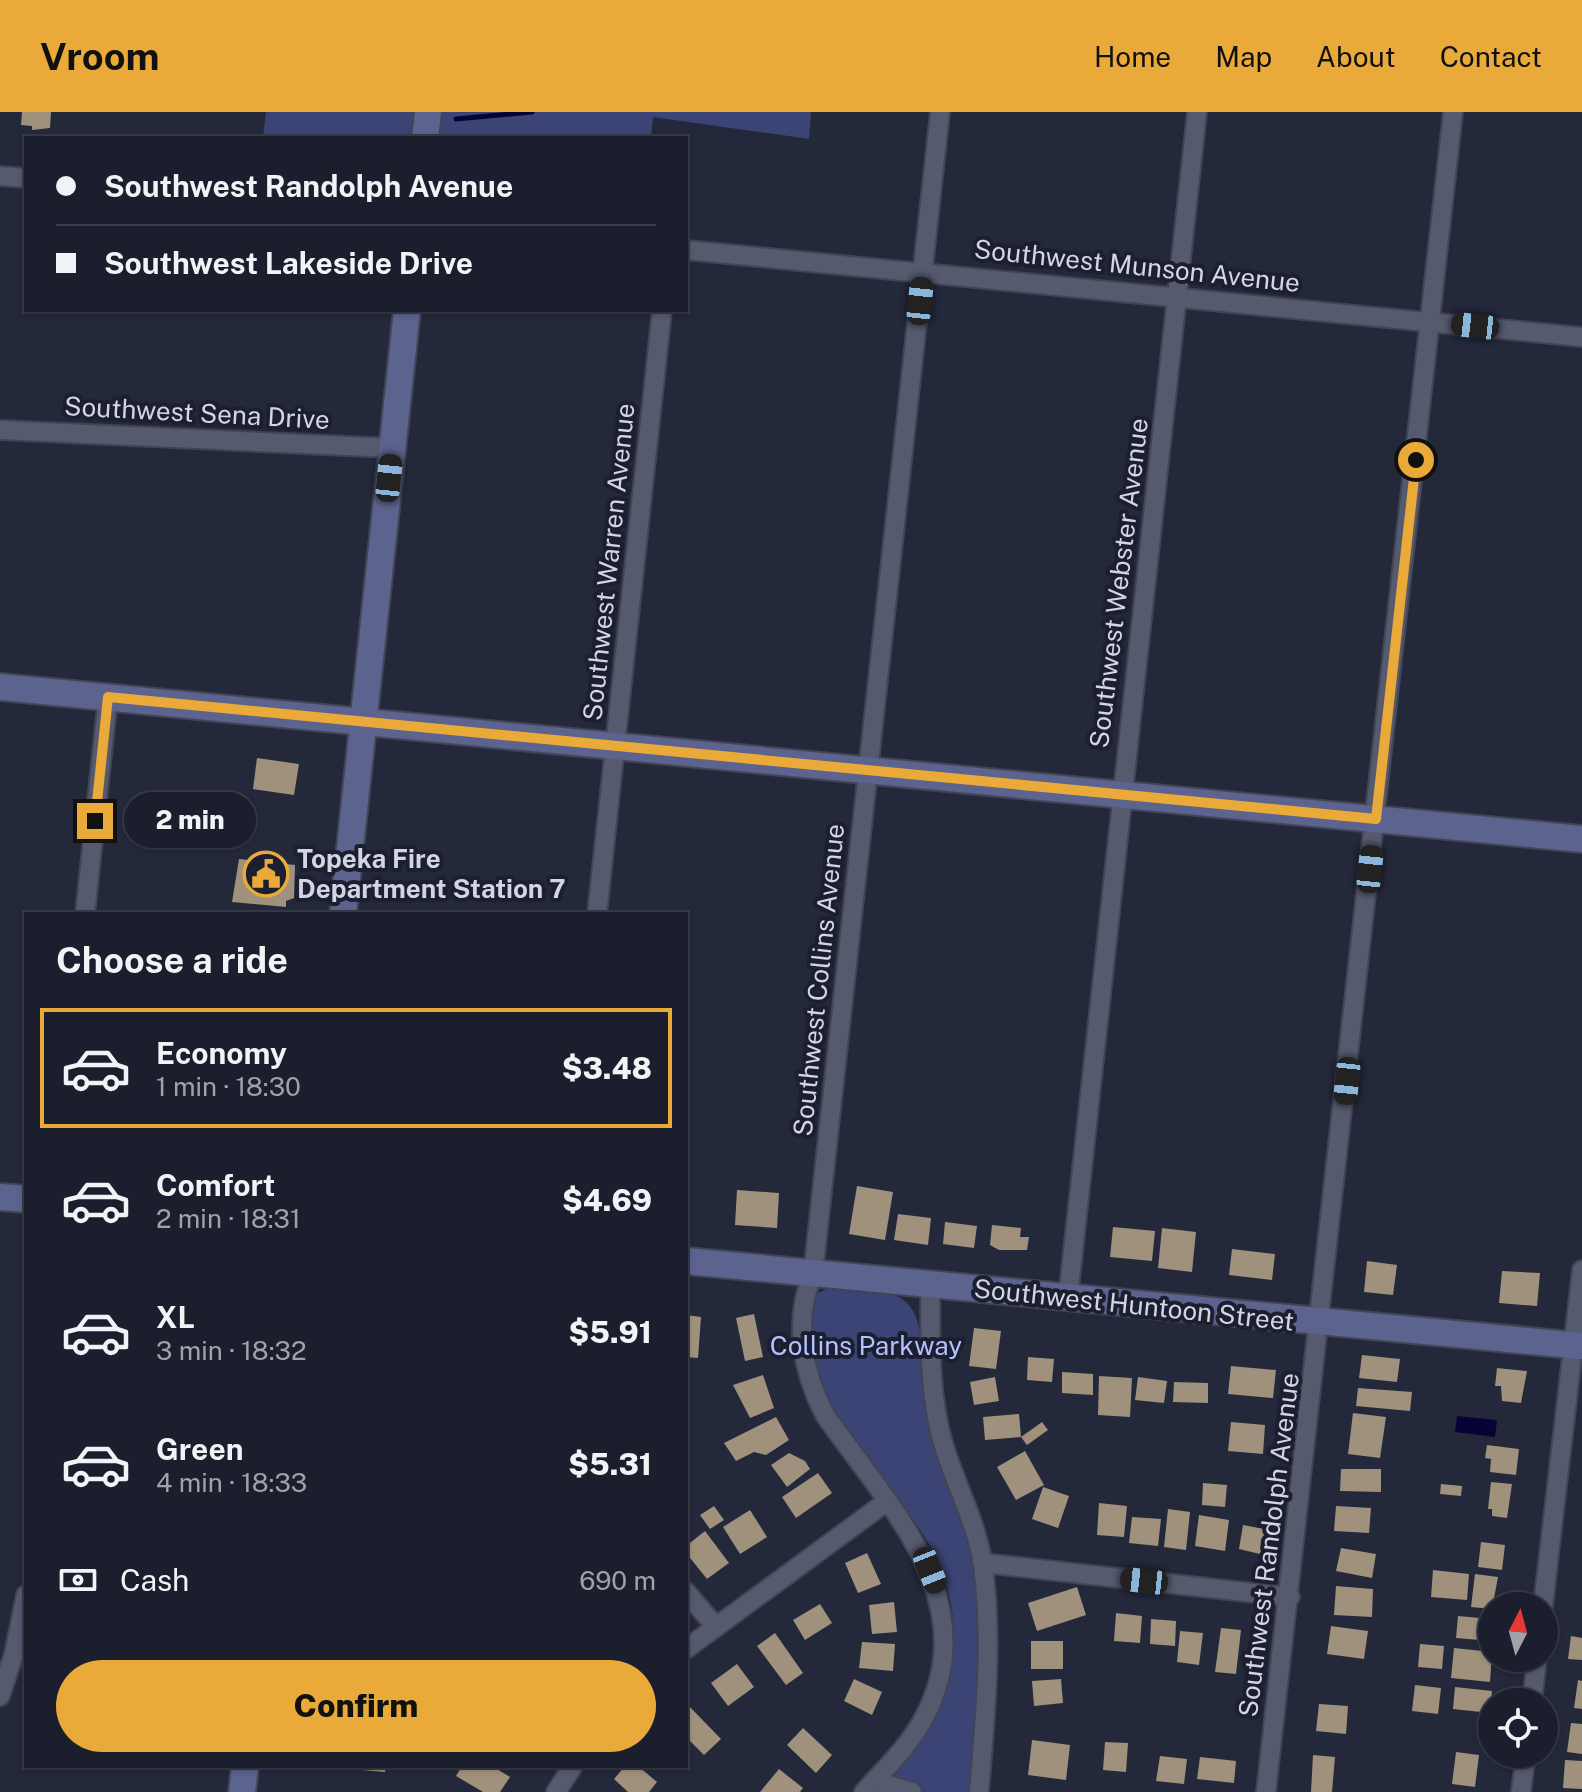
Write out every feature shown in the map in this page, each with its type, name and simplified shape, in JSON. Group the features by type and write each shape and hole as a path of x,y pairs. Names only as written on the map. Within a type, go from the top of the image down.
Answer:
{"main road":[{"path":"425,136 428,112"},
{"path":"343,912 407,312"},
{"path":"0,687 1582,839"},
{"path":"0,1197 24,1199"},
{"name":"Southwest Huntoon Street","path":"688,1261 1578,1345"},
{"path":"242,1792 245,1768"}],"street":[{"name":"Southwest Collins Avenue","path":"869,1787 924,1718 942,1671 945,1642 939,1593 930,1570 825,1415 806,1372 802,1314 804,1294 813,1274 940,112"},
{"name":"Southwest Webster Avenue","path":"1068,1298 1120,795 1197,112"},
{"name":"Southwest Randolph Avenue","path":"1266,1792 1321,1323 1453,112"},
{"path":"0,176 24,178"},
{"name":"Southwest Munson Avenue","path":"688,250 1178,295 1582,337"},
{"name":"Southwest Warren Avenue","path":"597,912 662,312"},
{"name":"Southwest Sena Drive","path":"0,430 392,448"},
{"path":"85,912 108,697"},
{"path":"1545,1592 1578,1345 1582,1270"},
{"path":"930,1285 930,1352 938,1423 983,1563 987,1654 979,1792"},
{"path":"688,1648 886,1502"},
{"path":"983,1563 1290,1597"},
{"path":"688,1594 716,1627"},
{"path":"0,1696 14,1654 24,1605"},
{"path":"556,1792 572,1768"},
{"path":"1521,1792 1524,1768"},
{"path":"869,1787 912,1792"}],"green space":[{"path":"266,112 417,112 413,136 263,136"},
{"path":"437,112 811,112 809,139 653,117 651,136 434,136"},
{"name":"Collins Parkway","path":"829,1288 889,1293 906,1302 918,1322 924,1402 963,1524 973,1570 978,1666 969,1792 879,1792 901,1768 935,1713 953,1652 953,1620 947,1588 929,1545 908,1512 843,1427 817,1379 812,1350 813,1300 818,1293"}],"shaded area":[{"path":"1457,1416 1497,1420 1495,1437 1455,1432"}],"building":[{"path":"22,112 51,112 50,128 32,130 32,126 21,125"},
{"path":"257,758 299,764 294,795 253,789"},
{"name":"Topeka Fire Department Station 7","path":"239,859 295,865 294,898 286,901 286,907 232,902"},
{"path":"857,1186 893,1192 885,1240 849,1234"},
{"path":"737,1190 779,1193 777,1228 735,1225"},
{"path":"898,1214 931,1218 928,1245 894,1240"},
{"path":"945,1222 977,1226 974,1248 943,1244"},
{"path":"992,1225 1021,1228 1020,1237 1029,1237 1027,1250 999,1250 990,1245"},
{"path":"1113,1227 1155,1231 1152,1261 1110,1257"},
{"path":"1162,1228 1196,1232 1192,1272 1158,1268"},
{"path":"1232,1249 1275,1254 1272,1280 1229,1275"},
{"path":"1367,1261 1397,1265 1393,1295 1364,1292"},
{"path":"1502,1271 1540,1273 1537,1306 1499,1303"},
{"path":"754,1314 763,1357 745,1361 736,1318"},
{"path":"688,1315 701,1317 698,1358 688,1357"},
{"path":"974,1328 1001,1331 996,1369 969,1366"},
{"path":"1362,1355 1400,1359 1397,1382 1359,1378"},
{"path":"1028,1357 1054,1359 1052,1382 1027,1380"},
{"path":"1231,1366 1276,1370 1273,1398 1228,1394"},
{"path":"1497,1368 1527,1371 1521,1403 1502,1401 1501,1386 1495,1386"},
{"path":"1062,1372 1093,1374 1093,1395 1062,1393"},
{"path":"763,1375 774,1408 750,1418 733,1385"},
{"path":"1099,1376 1132,1378 1130,1417 1098,1415"},
{"path":"995,1377 999,1401 974,1405 970,1382"},
{"path":"1138,1377 1167,1381 1164,1403 1135,1400"},
{"path":"1174,1382 1208,1383 1208,1403 1173,1402"},
{"path":"1358,1388 1412,1392 1410,1411 1356,1406"},
{"path":"1353,1413 1386,1417 1380,1458 1348,1454"},
{"path":"1019,1414 1021,1437 985,1440 983,1417"},
{"path":"776,1417 789,1440 766,1455 754,1452 736,1461 724,1443"},
{"path":"1042,1422 1048,1430 1027,1445 1021,1437"},
{"path":"1231,1422 1265,1425 1263,1454 1228,1451"},
{"path":"1487,1445 1519,1449 1516,1475 1490,1472 1491,1459 1485,1458"},
{"path":"1025,1451 1044,1485 1016,1500 997,1467"},
{"path":"789,1453 805,1461 810,1469 787,1487 771,1465"},
{"path":"1341,1469 1381,1469 1381,1492 1340,1491"},
{"path":"818,1473 832,1493 796,1518 782,1497"},
{"path":"1491,1482 1512,1484 1507,1518 1492,1516 1492,1509 1488,1509"},
{"path":"1203,1483 1227,1485 1225,1507 1202,1505"},
{"path":"1441,1484 1462,1486 1461,1496 1440,1494"},
{"path":"1043,1487 1069,1496 1058,1528 1032,1519"},
{"path":"1099,1503 1127,1506 1124,1537 1097,1535"},
{"path":"714,1506 724,1520 710,1529 700,1515"},
{"path":"1336,1506 1371,1508 1369,1533 1334,1531"},
{"path":"1168,1509 1190,1512 1186,1550 1164,1547"},
{"path":"750,1510 767,1537 740,1554 723,1527"},
{"path":"1199,1515 1229,1520 1225,1551 1195,1546"},
{"path":"1132,1517 1161,1519 1158,1546 1129,1543"},
{"path":"1243,1525 1269,1530 1264,1555 1239,1549"},
{"path":"705,1531 729,1563 707,1579 688,1555 688,1544"},
{"path":"1481,1542 1505,1545 1502,1570 1478,1567"},
{"path":"1341,1548 1376,1554 1372,1578 1336,1571"},
{"path":"867,1553 881,1584 858,1593 845,1563"},
{"path":"1433,1570 1469,1574 1467,1600 1431,1597"},
{"path":"1475,1574 1498,1577 1495,1592 1478,1592 1478,1608 1471,1607"},
{"path":"1336,1586 1373,1589 1372,1617 1334,1615"},
{"path":"1077,1587 1086,1615 1037,1631 1028,1603"},
{"path":"894,1602 897,1632 872,1634 869,1605"},
{"path":"820,1604 832,1623 805,1640 793,1620"},
{"path":"1116,1613 1142,1616 1140,1643 1114,1641"},
{"path":"1458,1616 1478,1618 1478,1640 1456,1638"},
{"path":"1151,1619 1176,1621 1175,1646 1150,1644"},
{"path":"1331,1626 1368,1631 1364,1659 1327,1654"},
{"path":"1221,1628 1241,1630 1236,1674 1215,1672"},
{"path":"1180,1631 1203,1633 1199,1665 1177,1662"},
{"path":"775,1633 803,1673 786,1685 757,1646"},
{"path":"1571,1636 1582,1638 1582,1660 1568,1659"},
{"path":"1031,1641 1063,1641 1063,1669 1031,1669"},
{"path":"862,1642 895,1644 893,1671 859,1668"},
{"path":"1420,1644 1444,1646 1442,1669 1418,1667"},
{"path":"1454,1648 1478,1651 1478,1672 1491,1672 1490,1682 1451,1678"},
{"path":"737,1664 754,1687 728,1706 711,1683"},
{"path":"854,1679 882,1692 872,1715 844,1701"},
{"path":"1061,1679 1063,1703 1034,1706 1032,1681"},
{"path":"1578,1680 1582,1681 1582,1709 1574,1708"},
{"path":"1415,1685 1441,1688 1438,1714 1412,1711"},
{"path":"1455,1687 1478,1689 1478,1712 1453,1709"},
{"path":"1319,1704 1348,1706 1346,1734 1316,1731"},
{"path":"688,1705 721,1739 704,1755 688,1739"},
{"path":"1571,1723 1582,1724 1582,1754 1567,1752"},
{"path":"803,1728 832,1755 816,1773 787,1745"},
{"path":"1032,1740 1070,1745 1066,1780 1028,1775"},
{"path":"1105,1742 1128,1743 1126,1772 1103,1770"},
{"path":"1456,1752 1478,1755 1475,1787 1452,1784"},
{"path":"1313,1755 1335,1757 1332,1792 1311,1792"},
{"path":"1160,1756 1187,1759 1184,1784 1156,1781"},
{"path":"1200,1757 1236,1761 1234,1783 1197,1779"},
{"path":"1565,1760 1582,1761 1582,1789 1563,1788"},
{"path":"350,1768 386,1768 385,1772"},
{"path":"461,1768 495,1768 510,1777 500,1792 483,1792 456,1776"},
{"path":"623,1768 640,1768 657,1782 649,1792 628,1792 614,1779"},
{"path":"779,1769 803,1788 800,1792 760,1792"}],"waterway":[{"path":"456,119 532,112"}],"place":[{"name":"Topeka Fire Department Station 7","path":"266,874"}],"route":[{"path":"95,821 108,697 1376,819 1416,460"}]}
